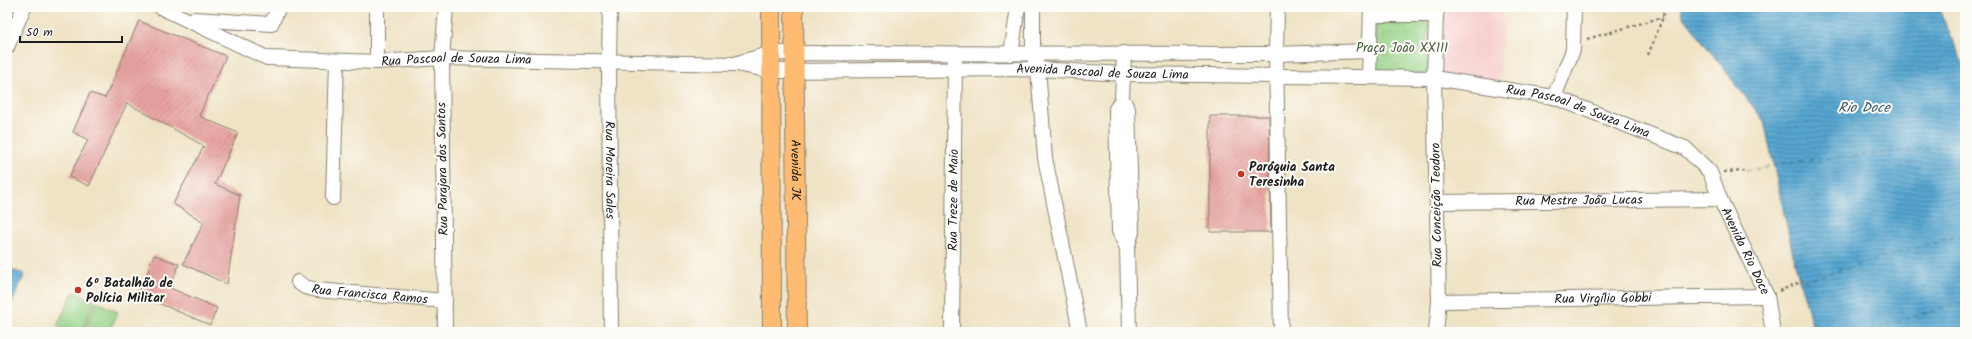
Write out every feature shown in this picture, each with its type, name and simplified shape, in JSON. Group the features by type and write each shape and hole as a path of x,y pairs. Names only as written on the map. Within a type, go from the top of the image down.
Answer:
{"main road":[{"name":"Avenida JK","path":"771,7 772,332"},
{"name":"Avenida JK","path":"794,7 793,71 797,332"}],"street":[{"path":"7,47 24,7"},
{"name":"Rua Pascoal de Souza Lima","path":"160,7 190,13 268,58 377,62 442,58 609,60 736,64 772,71"},
{"path":"190,13 272,24 279,7"},
{"path":"377,7 377,62"},
{"name":"Rua Parajara dos Santos","path":"445,332 442,58 446,7"},
{"name":"Rua Moreira Sales","path":"610,7 611,332"},
{"path":"1011,54 1018,7"},
{"path":"1034,7 1033,54 1038,69 1045,158 1080,332"},
{"path":"1277,7 1276,54 1278,77 1281,332"},
{"path":"1554,96 1572,50 1574,7"},
{"path":"1369,77 1371,11 1437,11 1434,78"},
{"name":"Avenida Pascoal de Souza Lima","path":"772,52 955,54 1276,54 1370,51"},
{"name":"Rua Pascoal de Souza Lima","path":"736,64 772,52"},
{"path":"1124,53 1122,99 1116,109 1119,231 1127,248 1128,332"},
{"name":"Rua Treze de Maio","path":"952,332 955,54"},
{"path":"333,198 337,61"},
{"name":"Avenida Pascoal de Souza Lima","path":"772,71 1038,69 1124,74 1434,78"},
{"name":"Rua Pascoal de Souza Lima","path":"1434,78 1554,96 1685,148 1710,172"},
{"name":"Rua Conceição Teodoro","path":"1434,78 1439,301 1436,332"},
{"name":"Avenida Rio Doce","path":"1710,172 1720,199 1767,296 1773,332"},
{"name":"Rua Mestre João Lucas","path":"1437,202 1720,199"},
{"name":"Rua Francisca Ramos","path":"298,282 305,287 316,290 445,301"},
{"name":"Rua Virgílio Gobbi","path":"1439,301 1767,296"}],"path":[{"path":"1648,55 1663,17 1664,7"},
{"path":"1573,43 1663,17"},
{"path":"1710,172 1746,171"},
{"path":"1767,296 1803,280"}],"shaded area":[{"path":"1446,7 1504,7 1499,84 1441,77"}],"green space":[{"name":"Praça João XXIII","path":"1376,21 1428,22 1427,74 1375,73"},
{"path":"73,292 95,301 81,332 72,332 57,326"},
{"path":"97,302 118,312 109,332 83,332"}],"water":[{"name":"Rio Doce","path":"1681,7 1938,7 1965,68 1965,332 1814,332 1795,264 1764,121 1683,16"},
{"path":"7,269 25,274 7,314"}],"building":[{"path":"139,21 226,56 199,116 238,133 215,184 240,195 227,284 183,264 204,222 173,204 204,146 127,103 89,186 69,177 88,140 73,132 90,93 105,98"},
{"name":"Paróquia Santa Teresinha","path":"1210,116 1269,116 1271,232 1210,232"},
{"path":"154,255 179,264 170,288 217,308 210,325 137,294"}],"ferry route":[{"path":"1746,171 1791,162 1965,145"},
{"path":"1803,281 1965,234"},
{"path":"1862,332 1965,302"}],"place":[{"name":"Paróquia Santa Teresinha","path":"1241,174"},
{"name":"6º Batalhão de Polícia Militar","path":"78,290"}]}
